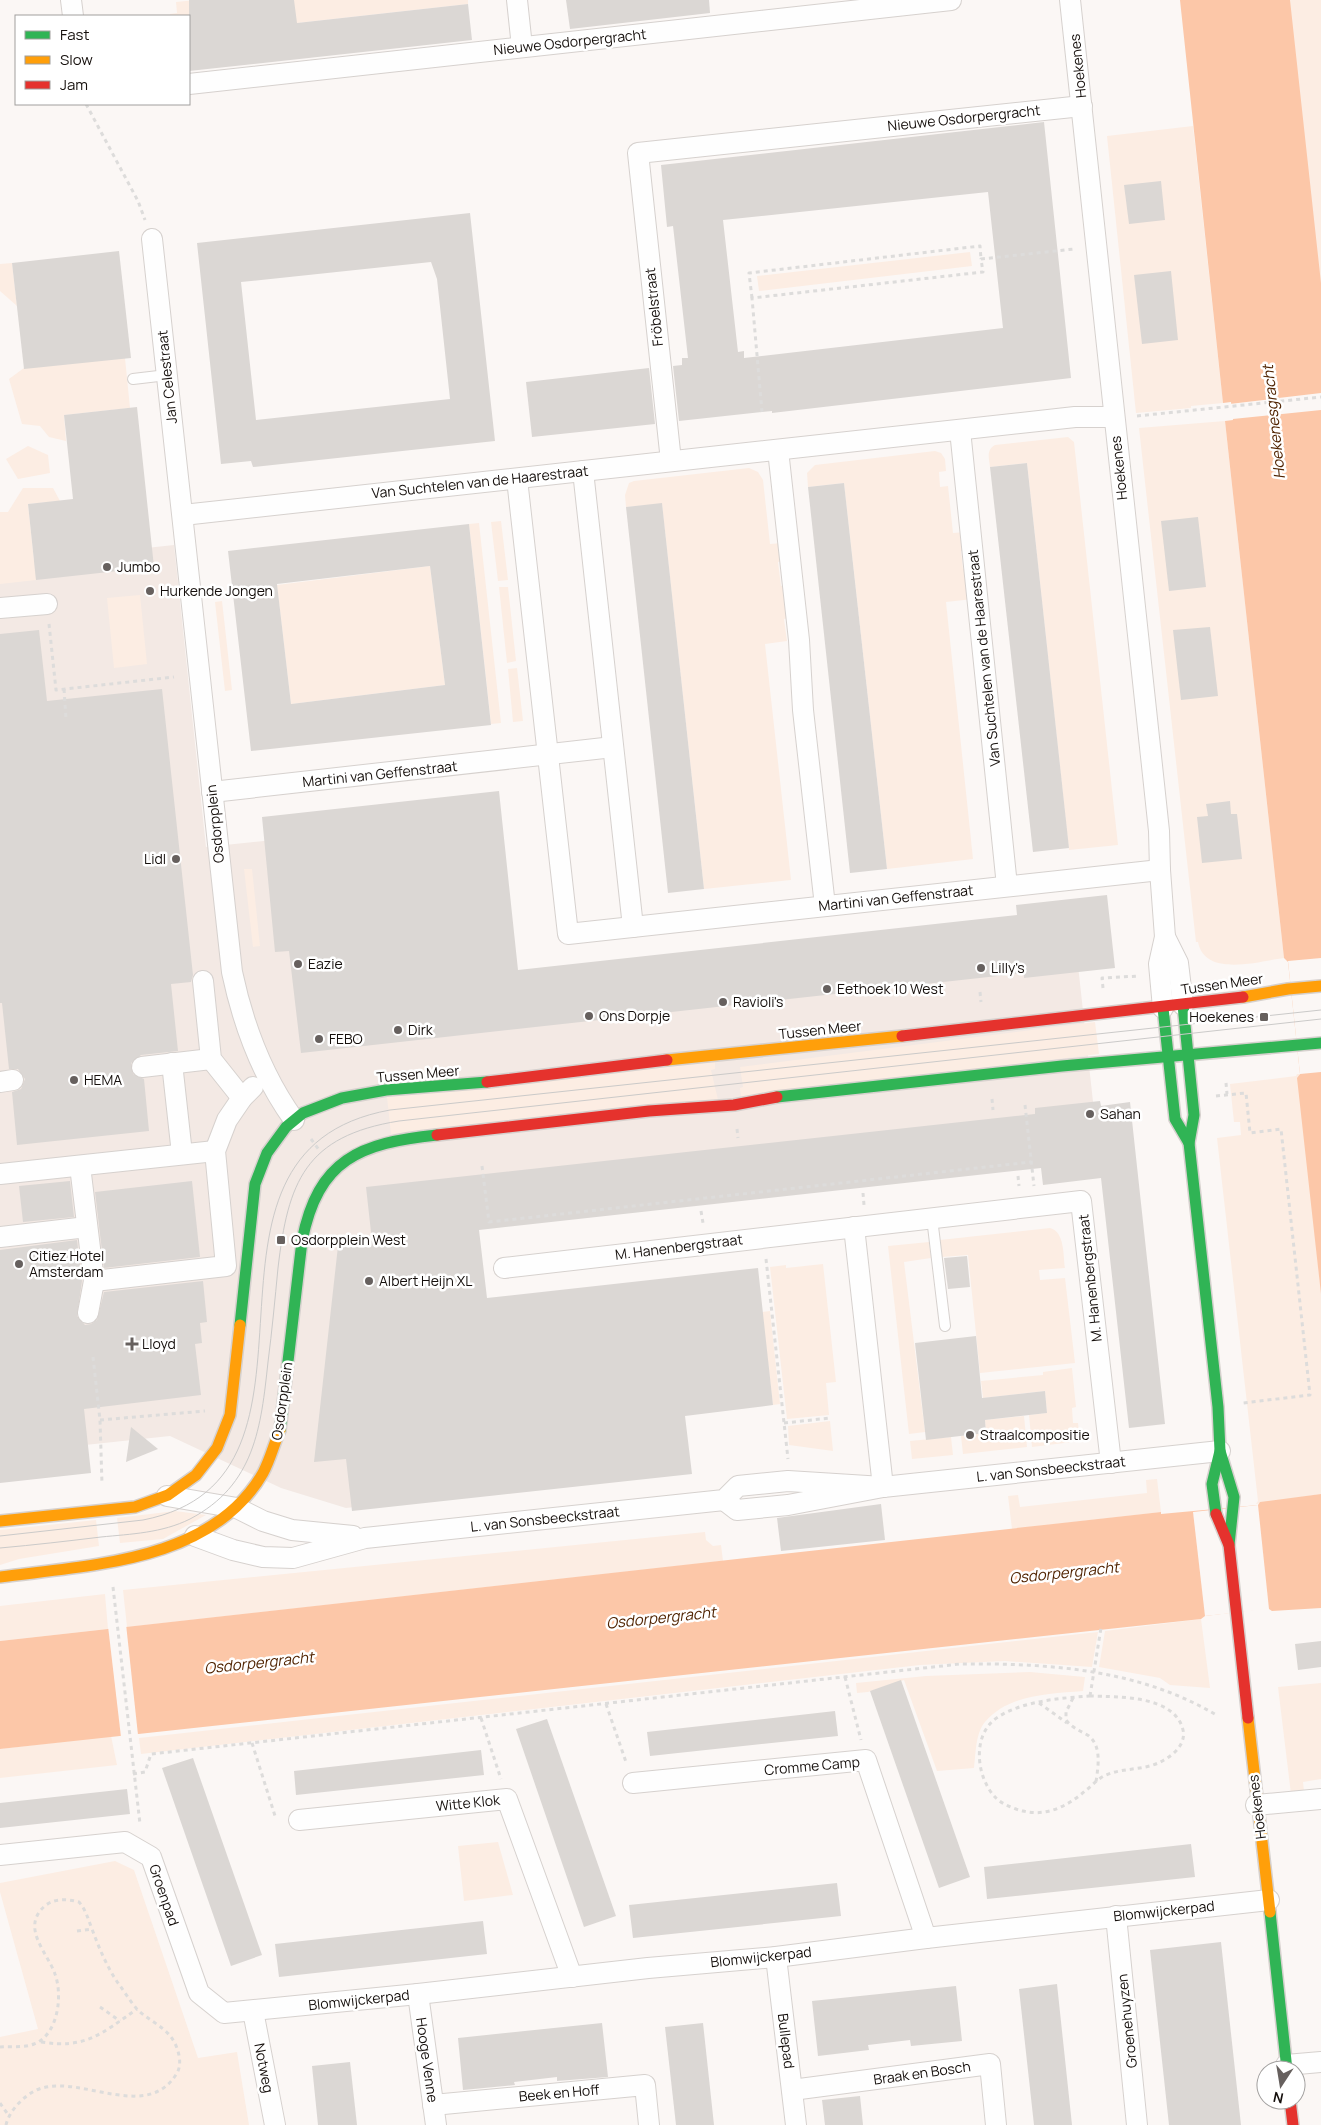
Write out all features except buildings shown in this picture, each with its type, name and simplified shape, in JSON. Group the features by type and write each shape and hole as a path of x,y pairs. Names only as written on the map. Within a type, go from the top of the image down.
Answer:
{"street":[{"path":"71,0 72,15"},
{"path":"517,0 522,47"},
{"name":"Nieuwe Osdorpergracht","path":"190,84 927,1 951,0"},
{"name":"Hoekenes","path":"1070,0 1159,831 1165,937 1159,964 1163,1008 1175,1119 1188,1143"},
{"name":"Nieuwe Osdorpergracht","path":"638,153 1082,106"},
{"name":"Fröbelstraat","path":"638,153 671,461"},
{"name":"Jan Celestraat","path":"152,239 183,515"},
{"name":"Van Suchtelen van de Haarestraat","path":"183,515 1075,417 1114,417"},
{"name":"Van Suchtelen van de Haarestraat","path":"960,430 1007,886"},
{"path":"778,450 799,640 803,710 826,906"},
{"path":"583,471 633,927"},
{"name":"Martini van Geffenstraat","path":"517,479 568,934 1160,870"},
{"name":"Osdorpplein","path":"183,515 231,965 238,998 268,1076 278,1097 294,1120"},
{"path":"0,608 46,604"},
{"name":"Martini van Geffenstraat","path":"212,792 613,748"},
{"name":"Hoekenes","path":"1165,937 1178,963 1184,1005 1194,1115 1188,1143 1216,1397 1220,1451 1232,1482 1236,1508 1229,1545"},
{"path":"94,1281 226,1266 215,1151 227,1120 247,1092 211,1060 203,981"},
{"name":"Tussen Meer","path":"294,1120 323,1103 366,1093 455,1086 718,1054 779,1050 1163,1008 1241,999 1288,989 1321,986"},
{"path":"1168,1056 1321,1043"},
{"name":"Osdorpplein","path":"0,1577 110,1561 175,1545 211,1529 238,1508 258,1482 276,1444 280,1429 305,1223 323,1182 342,1164 373,1146 392,1140 649,1111 734,1105 784,1096 1168,1056"},
{"path":"142,1067 211,1060"},
{"path":"172,1063 182,1154"},
{"path":"0,1522 135,1507 167,1496 196,1475 211,1459 227,1428 255,1184 267,1152 279,1135 294,1120"},
{"path":"0,1174 215,1151"},
{"path":"80,1166 94,1281 88,1313"},
{"name":"M. Hanenbergstraat","path":"504,1268 1081,1201 1111,1463"},
{"path":"0,1237 87,1227"},
{"path":"854,1227 883,1487"},
{"name":"Hoekenes","path":"1220,1451 1212,1484 1215,1510 1229,1545 1285,2060"},
{"name":"L. van Sonsbeeckstraat","path":"195,1536 233,1550 263,1557 293,1558 365,1538 724,1500 738,1486 788,1481 883,1487 1220,1451"},
{"name":"L. van Sonsbeeckstraat","path":"167,1496 238,1508 263,1521 292,1530 365,1538"},
{"name":"Cromme Camp","path":"633,1782 866,1760 926,1938"},
{"name":"Witte Klok","path":"299,1820 507,1799 572,1977"},
{"path":"1256,1805 1321,1799"},
{"name":"Groenpad","path":"0,1855 125,1842 151,1856 199,1993 224,2013"},
{"name":"Blomwijckerpad","path":"224,2013 418,1994 648,1968 776,1957 1116,1916 1269,1900"},
{"name":"Groenehuyzen","path":"1116,1916 1137,2125"},
{"name":"Bullepad","path":"776,1957 796,2125"},
{"name":"Hooge Venne","path":"418,1994 436,2125"},
{"name":"Notweg","path":"253,2011 275,2125"},
{"path":"1306,2064 1321,2062"},
{"name":"Braak en Bosch","path":"792,2090 990,2064 996,2125"},
{"name":"Beek en Hoff","path":"433,2105 645,2085 649,2125"},
{"path":"1291,2110 1293,2125"}],"lane":[{"path":"133,379 167,375"},
{"path":"932,1218 945,1326"}],"path":[{"path":"87,105 138,200 152,239"},
{"path":"752,298 983,272 980,246 749,273 759,360 756,360 762,412"},
{"path":"981,259 1056,251"},
{"path":"1114,417 1211,410 1321,397"},
{"path":"46,604 56,690 174,678"},
{"path":"64,689 66,719"},
{"path":"1226,1083 1227,1095"},
{"path":"1209,1097 1246,1092 1250,1132 1281,1130 1310,1395 1242,1403"},
{"path":"1025,1105 1034,1192"},
{"path":"482,1166 489,1222 1031,1162"},
{"path":"639,1199 639,1206"},
{"path":"766,1258 789,1468"},
{"path":"93,1357 100,1420 102,1483"},
{"path":"100,1420 206,1411"},
{"path":"784,1423 830,1418"},
{"path":"116,1613 132,1768 140,1823 138,1850"},
{"path":"1090,1696 1101,1628"},
{"path":"133,1774 146,1772 151,1754 977,1664 1024,1665 1094,1672 1149,1684 1196,1703 1218,1716"},
{"path":"845,1677 866,1760"},
{"path":"1090,1696 1135,1698 1152,1702 1167,1709 1175,1715 1184,1733 1176,1752 1153,1765 1118,1770 1103,1776 1067,1804 1053,1811 1040,1813 1024,1811 1009,1806 997,1799 987,1786 978,1760 986,1730 996,1718 1014,1709 1039,1703 1090,1696"},
{"path":"1069,1724 1066,1720 1066,1712 1072,1698"},
{"path":"1039,1703 1090,1737 1097,1748 1096,1782"},
{"path":"606,1704 633,1782"},
{"path":"481,1718 507,1799"},
{"path":"252,1743 276,1821 299,1820"},
{"path":"0,2047 32,2045 50,2033 55,2019 58,1982 35,1933 42,1909 51,1902 73,1900 79,1902 85,1908 111,1972 137,2009 154,2020 171,2037 179,2057 179,2070 173,2080 155,2093 141,2096 110,2094 64,2087 40,2088 20,2102 8,2116 6,2125"},
{"path":"77,1931 92,1929"},
{"path":"100,2007 120,2021"},
{"path":"40,2041 62,2045 80,2043 120,2021 137,2009"},
{"path":"0,2103 8,2116"}],"shaded area":[{"path":"196,0 468,0 468,4 190,35 190,15 170,15 177,13 176,2"},
{"path":"1289,0 1321,0 1321,290"},
{"path":"1193,126 1223,403 1136,413 1107,136"},
{"path":"970,252 972,266 759,291 757,276"},
{"path":"12,263 17,306 0,291 0,264"},
{"path":"125,358 130,408 64,415 66,441 49,437 40,426 22,424 9,379 24,368"},
{"path":"1225,421 1284,958 1234,965 1222,964 1211,960 1203,953 1198,942 1196,942 1139,428"},
{"path":"1068,437 1074,442 1118,845 1069,850 1027,463 990,467 989,454 990,449 995,445"},
{"path":"28,446 48,455 50,473 18,479 6,459"},
{"path":"935,451 941,453 945,459 946,471 939,472 940,487 948,486 953,533 965,532 968,549 961,551 963,569 969,569 973,599 946,602 973,859 887,869 844,483 808,487 807,473 815,465"},
{"path":"749,468 758,472 763,480 770,544 782,543 784,561 778,562 781,586 787,585 790,618 784,619 787,641 765,644 791,880 704,889 662,504 626,507 625,495 629,483 634,481"},
{"path":"23,488 53,488 60,501 28,504 36,580 0,584 0,512 8,512"},
{"path":"501,521 508,580 498,581 491,522"},
{"path":"479,523 501,723 491,724 469,524"},
{"path":"174,545 206,847 332,834 351,1009 1075,938 1096,1129 375,1207 412,1501 346,1508 281,1488 170,1436 0,1454 0,564"},
{"path":"430,566 445,685 291,704 277,585"},
{"path":"499,587 508,587 516,661 507,663"},
{"path":"140,595 147,664 114,668 107,598"},
{"path":"222,601 232,690 225,691 215,602"},
{"path":"517,668 523,721 513,722 508,669"},
{"path":"244,869 252,869 260,946 253,947"},
{"path":"1095,1022 1099,1054 741,1097 740,1088 743,1087 740,1067"},
{"path":"715,1061 715,1069 711,1070 718,1100 391,1134 387,1097"},
{"path":"1299,1074 1321,1294 1321,1494 1256,1504 1258,1501 1217,1138 1241,1135 1240,1122 1234,1122 1230,1084 1296,1076"},
{"path":"1050,1228 1055,1230 1061,1239 1065,1268 1039,1270 1040,1280 1065,1278 1075,1363 980,1373 968,1255 942,1257 940,1240"},
{"path":"929,1242 931,1258 904,1262 925,1432 909,1434 888,1246"},
{"path":"823,1264 836,1382 826,1383 829,1415 787,1419 770,1267 786,1265 786,1268"},
{"path":"770,1311 780,1404 773,1405 762,1312"},
{"path":"1072,1368 1076,1407 1072,1408 1073,1423 1078,1423 1080,1441 1032,1447 1029,1415 1047,1413 1045,1391 983,1398 981,1381 1043,1375 1043,1372"},
{"path":"1024,1416 1027,1447 963,1454 961,1436 986,1433 985,1420"},
{"path":"830,1421 833,1451 789,1445 788,1426"},
{"path":"951,1437 953,1455 912,1459 910,1441"},
{"path":"1157,1479 1161,1512 1012,1529 1008,1496 1018,1495 1020,1507 1147,1493 1146,1480"},
{"path":"175,1511 206,1515 163,1539 120,1543 117,1518"},
{"path":"96,1520 99,1546 19,1559 0,1565 0,1530"},
{"path":"705,1532 706,1540 713,1546 721,1545 723,1561 127,1627 123,1590"},
{"path":"105,1594 108,1629 0,1641 0,1606"},
{"path":"1201,1619 1210,1688 1170,1685 1160,1678 1099,1667 1105,1631"},
{"path":"1098,1632 1092,1667 1005,1661 920,1665 141,1754 139,1738"},
{"path":"1030,1672 1085,1677 1083,1691 1030,1697 1006,1706 985,1722 979,1732 974,1768 937,1771 904,1680 868,1692 857,1693 856,1683 926,1676"},
{"path":"1321,1683 1321,1779 1303,1782 1304,1791 1291,1794 1278,1687"},
{"path":"111,1736 117,1765 0,1778 0,1749"},
{"path":"498,1842 513,1895 464,1901 458,1846"},
{"path":"115,1861 134,1870 198,2058 237,2052 249,2125 0,2125 0,2037 38,2029 0,1892 0,1883"}],"water":[{"name":"Hoekenesgracht","path":"1180,0 1290,0 1321,283 1321,1294 1297,1078 1300,1074 1288,962 1284,958 1225,421 1233,420 1231,402 1223,403"},
{"name":"Osdorpergracht","path":"1321,1494 1321,1608 1272,1611 1262,1609 1205,1616 1201,1619 0,1749 0,1641 1161,1512 1161,1514 1258,1505 1260,1502"}],"pier":[{"path":"1321,393 1321,410 1223,420 1230,418 1229,404"},
{"path":"1321,958 1321,1072 1300,1074 1288,961"},
{"path":"1258,1505 1269,1609 1205,1616 1193,1512"},
{"path":"126,1624 138,1735 121,1737 108,1626"}],"tram line":[{"path":"0,1536 143,1520 206,1492 240,1444 255,1383 267,1247 284,1186 322,1138 390,1110 1321,1010"},
{"path":"0,1548 157,1530 190,1519 212,1505 229,1489 241,1472 251,1452 262,1409 278,1268 288,1211 296,1188 307,1168 322,1151 342,1138 367,1128 399,1121 1321,1019"}],"traffic: fast":[{"path":"1183,1005 1194,1115 1189,1143 1218,1407 1220,1451 1212,1484 1216,1514"},
{"path":"1163,1008 1175,1119 1189,1143"},
{"path":"777,1097 1062,1066 1321,1043"},
{"path":"240,1325 255,1184 267,1153 286,1127 303,1113 342,1098 386,1090 487,1082"},
{"path":"280,1430 302,1241 309,1213 319,1191 331,1174 347,1160 365,1150 386,1143 437,1135"},
{"path":"1220,1451 1234,1497 1229,1545"},
{"path":"1270,1912 1286,2060"}],"traffic: slow":[{"path":"1243,997 1288,989 1321,986"},
{"path":"667,1060 902,1036"},
{"path":"0,1521 135,1507 168,1495 196,1475 217,1448 230,1415 240,1325"},
{"path":"0,1577 109,1562 146,1554 181,1542 213,1525 241,1503 263,1473 280,1430"},
{"path":"1248,1718 1270,1912"}],"traffic: jam":[{"path":"902,1036 1243,997"},
{"path":"487,1082 667,1060"},
{"path":"437,1135 649,1111 734,1105 777,1097"},
{"path":"1216,1514 1229,1545 1248,1718"},
{"path":"1291,2110 1293,2125"}],"place":[{"name":"Jumbo","path":"107,567"},
{"name":"Hurkende Jongen","path":"150,591"},
{"name":"Lidl","path":"176,859"},
{"name":"Eazie","path":"298,964"},
{"name":"Lilly's","path":"981,968"},
{"name":"Eethoek 10 West","path":"827,989"},
{"name":"Ravioli's","path":"723,1002"},
{"name":"Ons Dorpje","path":"589,1016"},
{"name":"Hoekenes","path":"1264,1017"},
{"name":"Dirk","path":"398,1030"},
{"name":"FEBO","path":"319,1039"},
{"name":"HEMA","path":"74,1080"},
{"name":"Sahan","path":"1090,1114"},
{"name":"Osdorpplein West","path":"281,1240"},
{"name":"Citiez Hotel Amsterdam","path":"19,1264"},
{"name":"Albert Heijn XL","path":"369,1281"},
{"name":"Lloyd","path":"132,1344"},
{"name":"Straalcompositie","path":"970,1435"}]}
